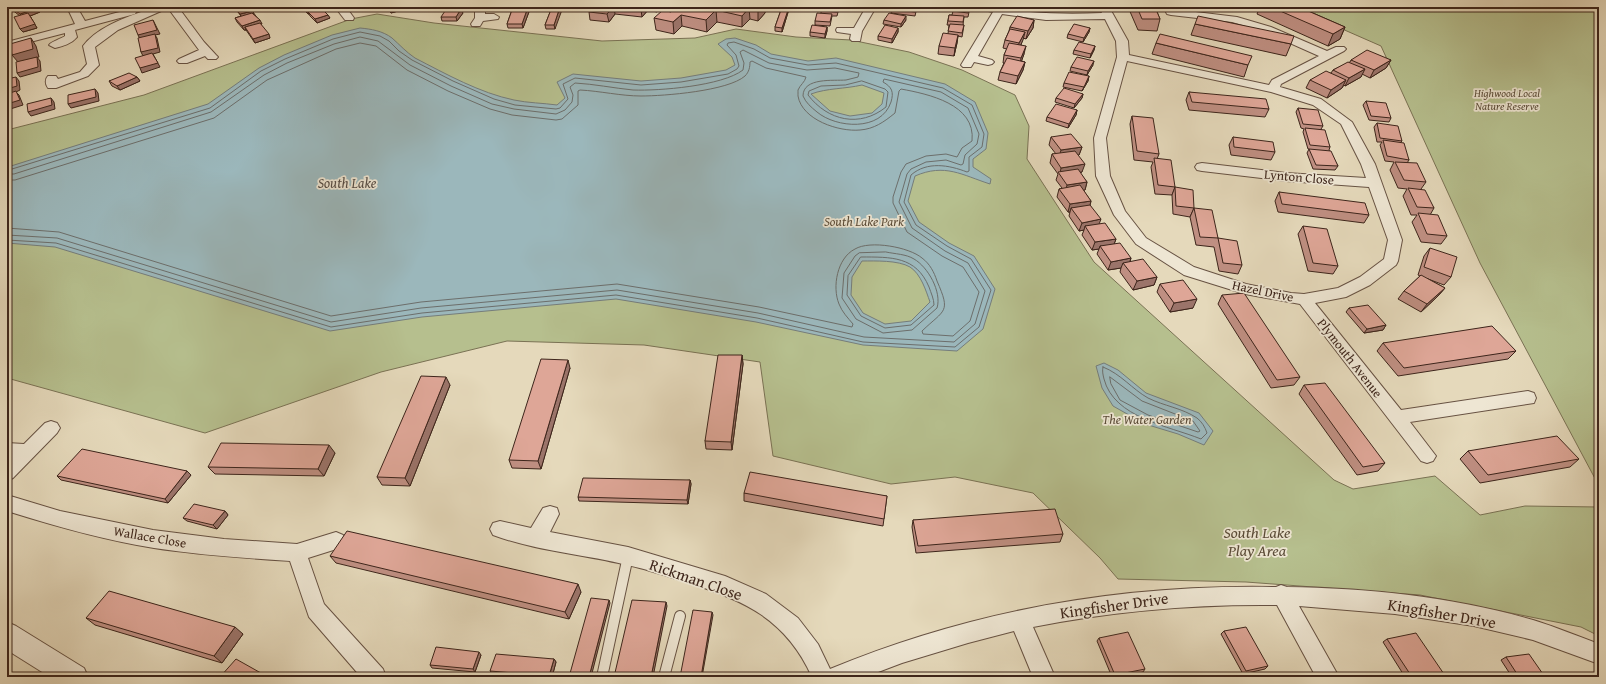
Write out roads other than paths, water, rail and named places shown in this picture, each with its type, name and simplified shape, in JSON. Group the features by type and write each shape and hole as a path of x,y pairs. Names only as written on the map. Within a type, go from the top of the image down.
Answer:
{"street":[{"path":"72,7 82,26"},
{"path":"7,45 82,26 146,7"},
{"path":"51,85 84,74 93,65 90,46 97,38 130,21 164,7"},
{"path":"173,7 209,54 184,60"},
{"path":"841,30 856,35 871,7"},
{"path":"983,7 999,11 1063,18 1107,12"},
{"path":"345,12 358,9"},
{"path":"988,62 969,61 999,11"},
{"name":"Hazel Drive","path":"1107,12 1122,41 1123,57 1100,138 1103,176 1119,212 1141,241 1189,271 1244,289 1304,299 1341,293 1365,281 1390,261 1395,240 1375,183 1357,141 1346,122 1317,102 1273,89 1123,57"},
{"path":"1172,14 1233,19 1267,29 1326,55"},
{"path":"479,16 494,17"},
{"path":"55,45 62,43 71,37 69,29"},
{"path":"1273,89 1276,82 1340,49"},
{"name":"Lynton Close","path":"1202,167 1224,176 1286,177 1375,183"},
{"name":"Plymouth Avenue","path":"1304,299 1427,456"},
{"path":"1397,417 1528,398"},
{"path":"7,473 51,428"},
{"path":"7,450 28,452"},
{"name":"Wallace Close","path":"7,503 60,519 153,539 224,548 297,553 336,541"},
{"path":"536,538 550,514"},
{"name":"Rickman Close","path":"500,529 536,538 628,556 725,585 759,601 792,624 811,652 823,677"},
{"path":"297,553 316,610 375,677"},
{"name":"Kingfisher Drive","path":"837,677 870,663 931,642 1019,619 1091,606 1162,597 1228,594 1281,594 1345,598 1426,608 1533,630 1599,655"},
{"path":"1281,594 1328,677"},
{"path":"1019,619 1044,677"},
{"path":"7,635 75,677"}],"lane":[{"path":"602,677 628,556"},
{"path":"664,677 680,616"}],"water":[{"name":"South Lake","path":"360,28 377,31 392,38 415,58 476,88 514,100 557,105 565,98 557,82 573,74 641,81 681,78 726,70 735,65 732,57 718,44 726,39 735,38 756,45 771,54 808,61 836,58 945,84 975,102 988,133 986,149 973,159 973,167 991,179 990,184 962,174 945,170 935,170 915,176 908,201 919,222 949,243 974,256 995,289 983,329 957,351 863,345 756,322 616,299 422,317 330,331 55,247 7,243 7,165 11,166 208,104 259,68 284,55 332,35","holes":["862,85 884,93 882,104 872,113 850,116 830,111 811,94","862,261 893,262 910,267 920,278 930,302 911,321 885,324 863,313 851,295 852,277"]},
{"path":"1104,363 1118,370 1146,393 1199,413 1213,431 1204,445 1178,434 1145,424 1113,406 1102,388 1096,366"}],"park label":[{"name":"Highwood Local Nature Reserve","path":"1507,99"},
{"name":"South Lake Park","path":"864,221"},
{"name":"The Water Garden","path":"1147,419"},
{"name":"South Lake Play Area","path":"1257,541"}]}
